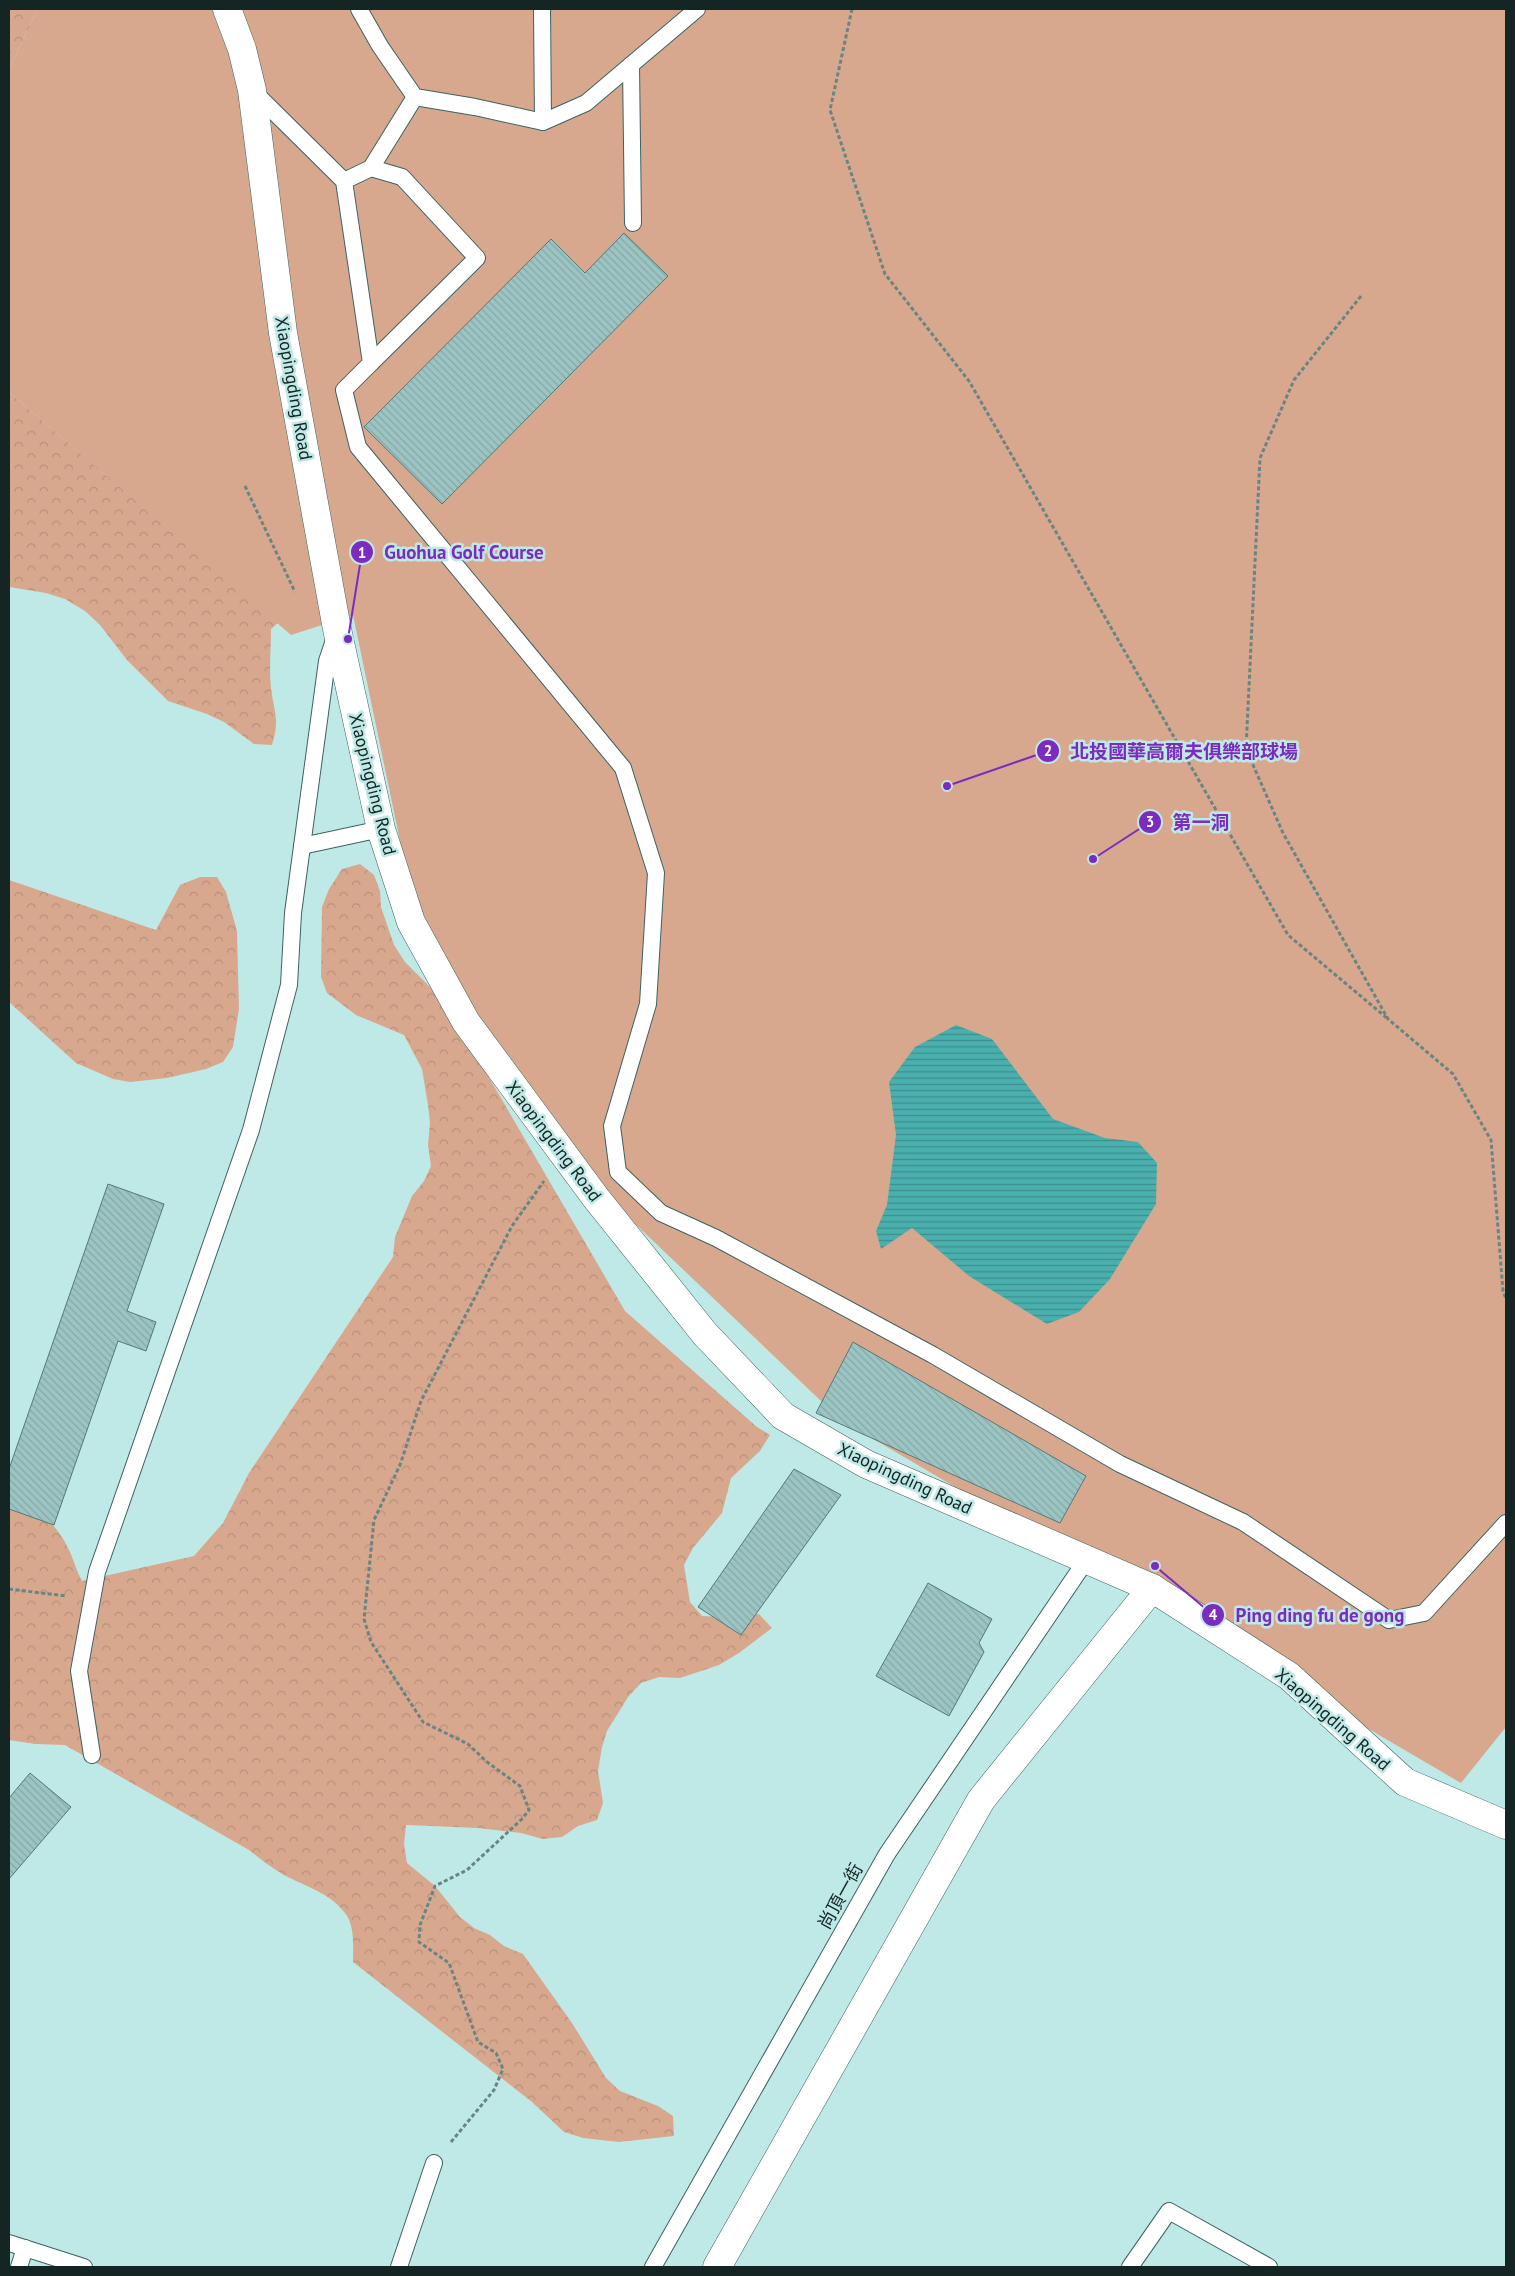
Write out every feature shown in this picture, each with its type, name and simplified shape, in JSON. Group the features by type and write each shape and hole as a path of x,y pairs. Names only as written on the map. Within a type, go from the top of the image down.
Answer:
{"street":[{"name":"Xiaopingding Road","path":"228,9 242,49 252,90 283,333 337,629 382,829 411,922 466,1022 596,1198 706,1334 783,1416 866,1464 1152,1588 1289,1676 1405,1782 1506,1824"},
{"path":"717,2267 982,1800 1152,1588"}],"lane":[{"path":"359,9 380,46 415,97 475,107 543,122 586,103 697,9"},
{"path":"542,9 543,122"},
{"path":"631,65 632,223"},
{"path":"252,90 344,181 370,363"},
{"path":"344,181 371,168 415,97"},
{"path":"371,168 402,177 477,258 344,390 358,447 624,768 656,873 648,1004 612,1126 618,1172 661,1213 716,1238 924,1351 1120,1464 1243,1522 1388,1620 1424,1613 1506,1524"},
{"path":"92,1755 79,1672 97,1572 251,1130 289,985 293,913 302,846 327,661 337,629"},
{"path":"302,846 382,829"},
{"name":"尚頂一街","path":"653,2267 887,1854 1087,1559"},
{"path":"399,2267 434,2163"},
{"path":"1130,2267 1168,2211 1269,2267"},
{"path":"9,2243 84,2267"},
{"path":"19,2267 25,2248"}],"path":[{"path":"852,9 830,110 885,274 969,381 1288,935 1453,1074 1490,1140 1503,1291 1506,1299"},
{"path":"1361,296 1294,380 1260,458 1246,750 1283,833 1388,1019"},
{"path":"245,486 295,593"},
{"path":"434,2163 494,2090 503,2069 496,2053 478,2042 449,1962 419,1942 420,1925 435,1886 467,1870 522,1819 528,1810 520,1786 468,1744 423,1722 371,1642 364,1619 374,1520 400,1465 421,1401 512,1226 547,1177"},
{"path":"9,1589 46,1595 76,1597 97,1572"}],"green space":[{"path":"9,9 38,9 9,69"},
{"path":"38,9 1506,9 1506,1727 1461,1783 841,1420 606,1196 420,937 353,615 291,635 9,392 9,69"},
{"path":"9,392 278,623 271,629 270,681 276,716 276,728 272,745 254,744 224,722 207,714 168,701 127,660 100,625 85,611 65,599 46,593 9,587"},
{"path":"360,864 374,875 380,891 381,907 394,945 405,962 445,1002 625,1311 757,1427 770,1435 760,1451 731,1478 722,1513 693,1548 684,1565 690,1602 702,1616 721,1617 759,1614 772,1628 739,1653 719,1665 680,1678 659,1677 641,1683 628,1697 607,1731 602,1747 598,1771 603,1803 597,1820 578,1826 562,1837 543,1839 521,1833 478,1828 406,1825 404,1844 407,1863 435,1886 460,1917 474,1928 490,1935 504,1946 523,1954 572,2023 606,2078 620,2091 658,2106 673,2116 674,2136 619,2142 583,2138 564,2132 532,2102 353,1962 353,1936 348,1918 340,1907 328,1897 294,1880 249,1850 65,1745 35,1744 9,1740 9,1485 33,1504 57,1530 69,1550 82,1581 194,1556 223,1523 249,1473 393,1257 395,1237 412,1196 424,1181 431,1166 428,1145 430,1123 422,1069 404,1035 356,1015 327,993 321,977 322,907 329,889 342,869"},
{"path":"200,877 217,877 226,892 237,931 239,1009 233,1047 223,1062 206,1069 167,1078 130,1082 113,1079 76,1063 9,1002 9,880 156,930 180,885"}],"water":[{"path":"956,1025 992,1039 1053,1119 1105,1138 1138,1142 1157,1163 1156,1204 1110,1279 1079,1312 1047,1324 969,1276 912,1228 881,1249 876,1231 887,1205 896,1135 889,1082 915,1047"}],"building":[{"path":"624,233 668,276 442,504 364,427 551,239 585,273"},
{"path":"108,1184 164,1204 127,1311 156,1322 146,1351 118,1341 54,1525 9,1509 9,1469"},
{"path":"853,1342 1086,1476 1060,1523 816,1413"},
{"path":"794,1469 841,1495 741,1635 698,1607"},
{"path":"928,1583 992,1619 979,1643 984,1652 949,1716 876,1676"},
{"path":"30,1773 71,1807 9,1879 9,1798"}],"place":[{"name":"Guohua Golf Course","path":"348,639"},
{"name":"北投國華高爾夫俱樂部球場","path":"947,786"},
{"name":"第一洞","path":"1093,859"},
{"name":"Ping ding fu de gong","path":"1155,1566"}]}
